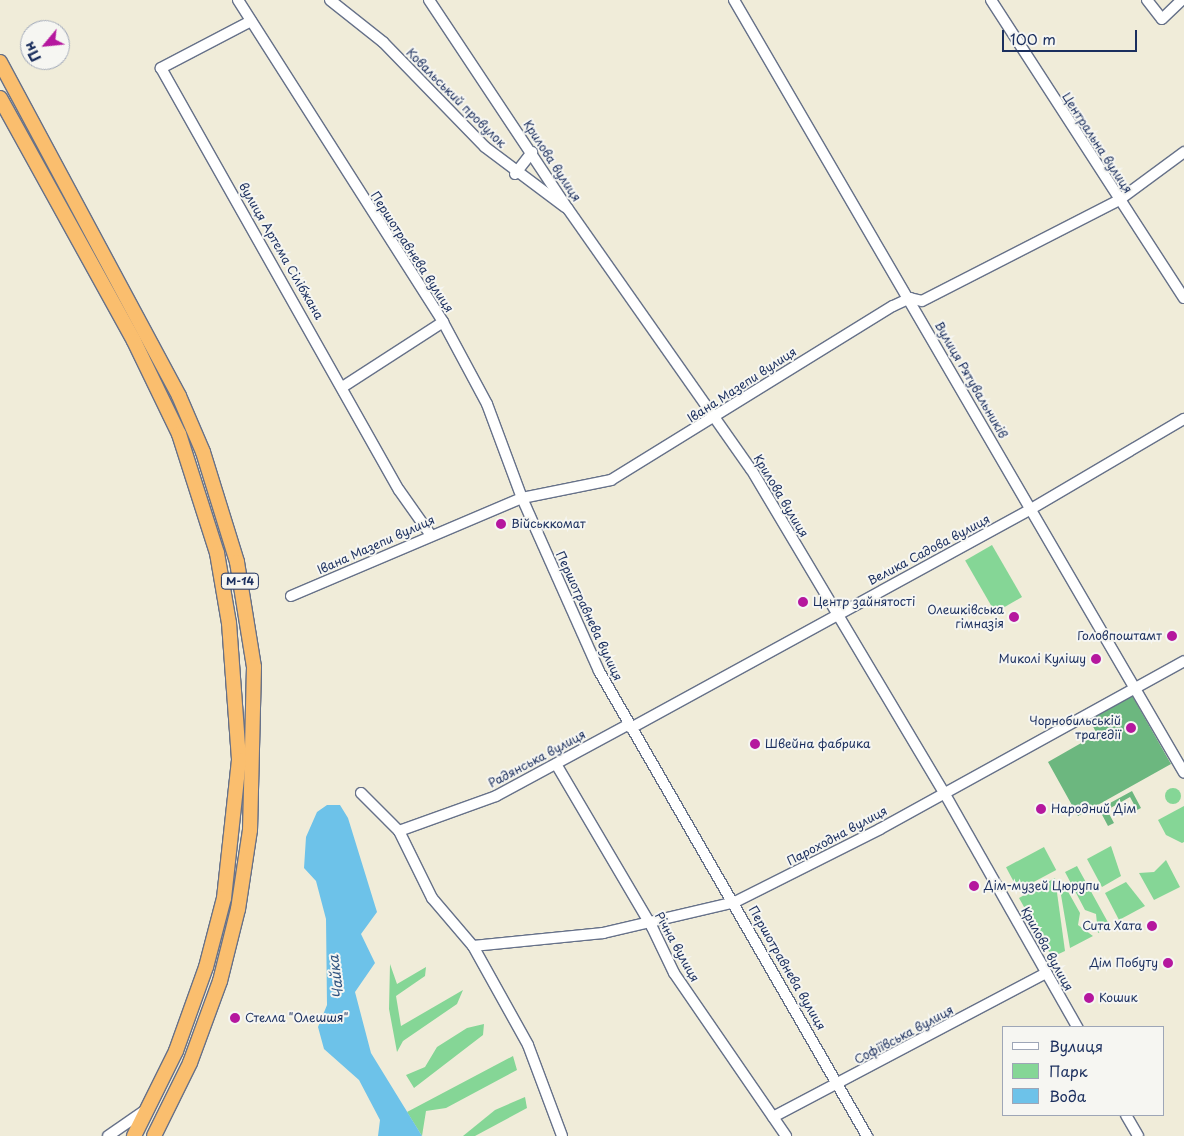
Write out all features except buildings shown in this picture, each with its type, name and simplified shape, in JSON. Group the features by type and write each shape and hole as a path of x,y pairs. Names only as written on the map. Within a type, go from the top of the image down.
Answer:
{"highway":[{"name":"М-14","path":"0,62 179,396 203,452 237,562 254,667 250,830 238,909 220,981 190,1064 154,1136"},
{"name":"М-14","path":"0,98 134,341 179,434 217,553 229,623 239,760 224,898 206,967 176,1051 134,1136"}],"street":[{"name":"Першотравнева вулиця","path":"238,0 443,322 487,404 522,498 599,671 735,902 868,1136"},
{"name":"Ковальський провулок","path":"330,0 383,42 515,174 568,209"},
{"name":"Крилова вулиця","path":"428,0 532,152 568,209 717,417 943,792 1076,1026"},
{"name":"Вулиця Рятувальників","path":"734,0 910,298 1184,773"},
{"name":"Центральна вулиця","path":"991,0 1184,298"},
{"path":"1147,0 1162,19 1182,0"},
{"name":"вулиця Артема Сілібжана","path":"251,21 161,68 344,386 400,490 430,534"},
{"path":"515,174 532,152"},
{"name":"Івана Мазепи вулиця","path":"291,596 430,534 522,498 611,480 910,298 922,301 1119,200 1184,152"},
{"path":"344,386 443,322"},
{"name":"Велика Садова вулиця","path":"630,726 1031,509 1184,419"},
{"name":"Пароходна вулиця","path":"473,946 650,924 735,902 943,792 1134,686 1184,661"},
{"name":"Радянська вулиця","path":"399,831 496,796 630,726"},
{"name":"Річна вулиця","path":"556,764 650,924 674,973 786,1136"},
{"path":"361,793 399,831 432,898 473,946 528,1045 562,1136"},
{"name":"Софіївська вулиця","path":"773,1117 840,1084 1046,973"},
{"path":"108,1136 148,1109"},
{"path":"1127,1116 1138,1136"}],"green space":[{"path":"992,545 1022,597 995,612 965,560"},
{"path":"1130,692 1171,764 1078,816 1048,762 1097,734 1088,717"},
{"path":"1170,788 1176,788 1181,793 1179,802 1170,804 1165,799 1165,793"},
{"path":"1132,791 1141,808 1137,810 1130,797 1107,810 1114,823 1108,826 1099,809"},
{"path":"1184,806 1184,842 1182,843 1166,835 1158,820"},
{"path":"1111,846 1121,876 1102,887 1087,859"},
{"path":"1044,847 1056,870 1018,890 1006,867"},
{"path":"1166,860 1180,887 1154,900 1139,873 1154,872"},
{"path":"1077,866 1110,926 1098,933 1096,914 1085,910 1065,872"},
{"path":"1055,878 1065,951 1052,957 1019,898"},
{"path":"1126,882 1145,906 1119,920 1105,893"},
{"path":"1066,888 1080,913 1078,925 1093,936 1070,948 1061,895"},
{"path":"390,964 397,984 426,967 425,976 396,996 401,1026 463,990 457,1004 403,1041 397,1052 389,1009"},
{"path":"484,1024 483,1035 414,1088 406,1075 425,1067 437,1047 467,1028"},
{"path":"513,1056 517,1070 446,1108 426,1111 422,1136 407,1112"},
{"path":"525,1097 527,1108 475,1136 463,1136 495,1110"}],"water":[{"name":"Чайка","path":"327,805 340,805 348,818 377,912 361,934 375,963 355,992 371,1053 422,1136 378,1136 380,1120 359,1080 324,1049 318,1027 327,1005 326,919 316,881 304,868 306,837 317,812"}],"place":[{"name":"Військкомат","path":"501,524"},
{"name":"Центр зайнятості","path":"803,602"},
{"name":"Олешківська гімназія","path":"1014,617"},
{"name":"Головпоштамт","path":"1172,636"},
{"name":"Миколі Кулішу","path":"1096,659"},
{"name":"Чорнобильській трагедії","path":"1131,728"},
{"name":"Швейна фабрика","path":"755,744"},
{"name":"Народний Дім","path":"1041,809"},
{"name":"Дім-музей Цюрупи","path":"974,886"},
{"name":"Сита Хата","path":"1152,926"},
{"name":"Дім Побуту","path":"1168,963"},
{"name":"Кошик","path":"1089,998"},
{"name":"Стелла \"Олешшя\"","path":"235,1018"}]}
